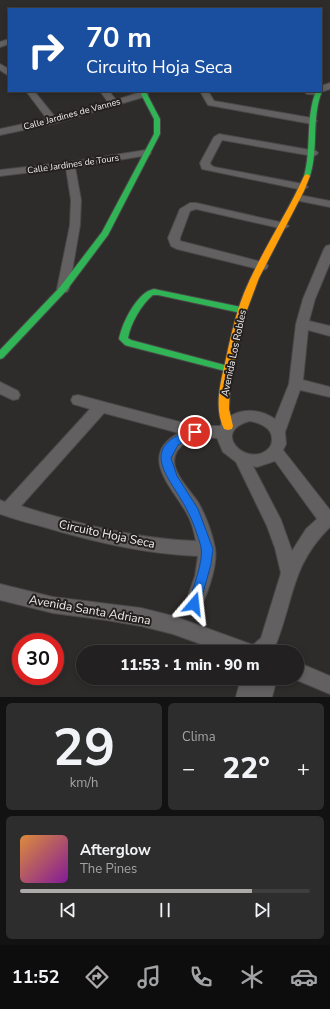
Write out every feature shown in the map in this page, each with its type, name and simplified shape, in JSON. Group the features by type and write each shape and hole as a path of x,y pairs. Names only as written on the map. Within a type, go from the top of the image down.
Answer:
{"street":[{"path":"0,66 8,72"},
{"path":"31,92 53,121"},
{"path":"105,92 114,103"},
{"path":"0,356 63,289 105,233 157,134 157,119 144,94 137,92"},
{"path":"205,92 211,103 312,121"},
{"name":"Avenida Los Robles","path":"226,429 223,402 242,310 262,266 299,198 310,168 313,153 312,121 319,92"},
{"name":"Calle Jardines de Vannes","path":"0,132 53,121 144,94"},
{"path":"303,187 211,169 206,167 205,163 219,137 313,153"},
{"name":"Calle Jardines de Tours","path":"0,173 70,166 146,153"},
{"path":"63,289 75,225 76,200 70,166"},
{"path":"299,198 330,204"},
{"path":"262,266 181,246 175,243 174,238 185,209 190,206 196,206 284,226"},
{"path":"278,431 296,384 302,324 324,276 330,249"},
{"path":"229,369 128,343 123,339 124,332 145,298 150,293 158,292 242,310"},
{"path":"302,324 330,330"},
{"path":"296,384 330,392"},
{"path":"0,387 13,395"},
{"path":"78,400 195,432"},
{"name":"Circuito Hoja Seca","path":"101,406 4,509 94,533 180,549 207,549"},
{"path":"240,458 254,461 272,455 276,451 280,442 278,431 273,425 258,416 241,417 233,420 226,429 226,444 229,449 240,458 275,525 283,548 289,573"},
{"path":"194,604 205,564 207,549 193,509 172,478 167,466 166,458 168,450 174,442 195,432 226,429"},
{"path":"267,645 289,573 302,548 312,534 328,518 276,451"},
{"name":"Avenida Santa Adriana","path":"0,592 53,605 106,610 141,617 180,627 229,645"},
{"path":"304,674 330,685"},
{"path":"245,697 248,685"},
{"path":"263,697 266,685"}],"traffic: fast":[{"path":"307,176 312,155 313,112 319,92"},
{"path":"0,356 63,289 105,233 157,134 157,119 144,94"},
{"path":"229,369 128,343 123,339 124,334 137,308 145,297 152,292 241,310"}],"traffic: slow":[{"path":"228,426 224,409 225,385 234,343 248,293 262,263 301,191 307,176"}],"route":[{"path":"194,604 205,564 207,549 193,509 172,478 167,466 166,458 168,450 174,442 195,432"}]}
